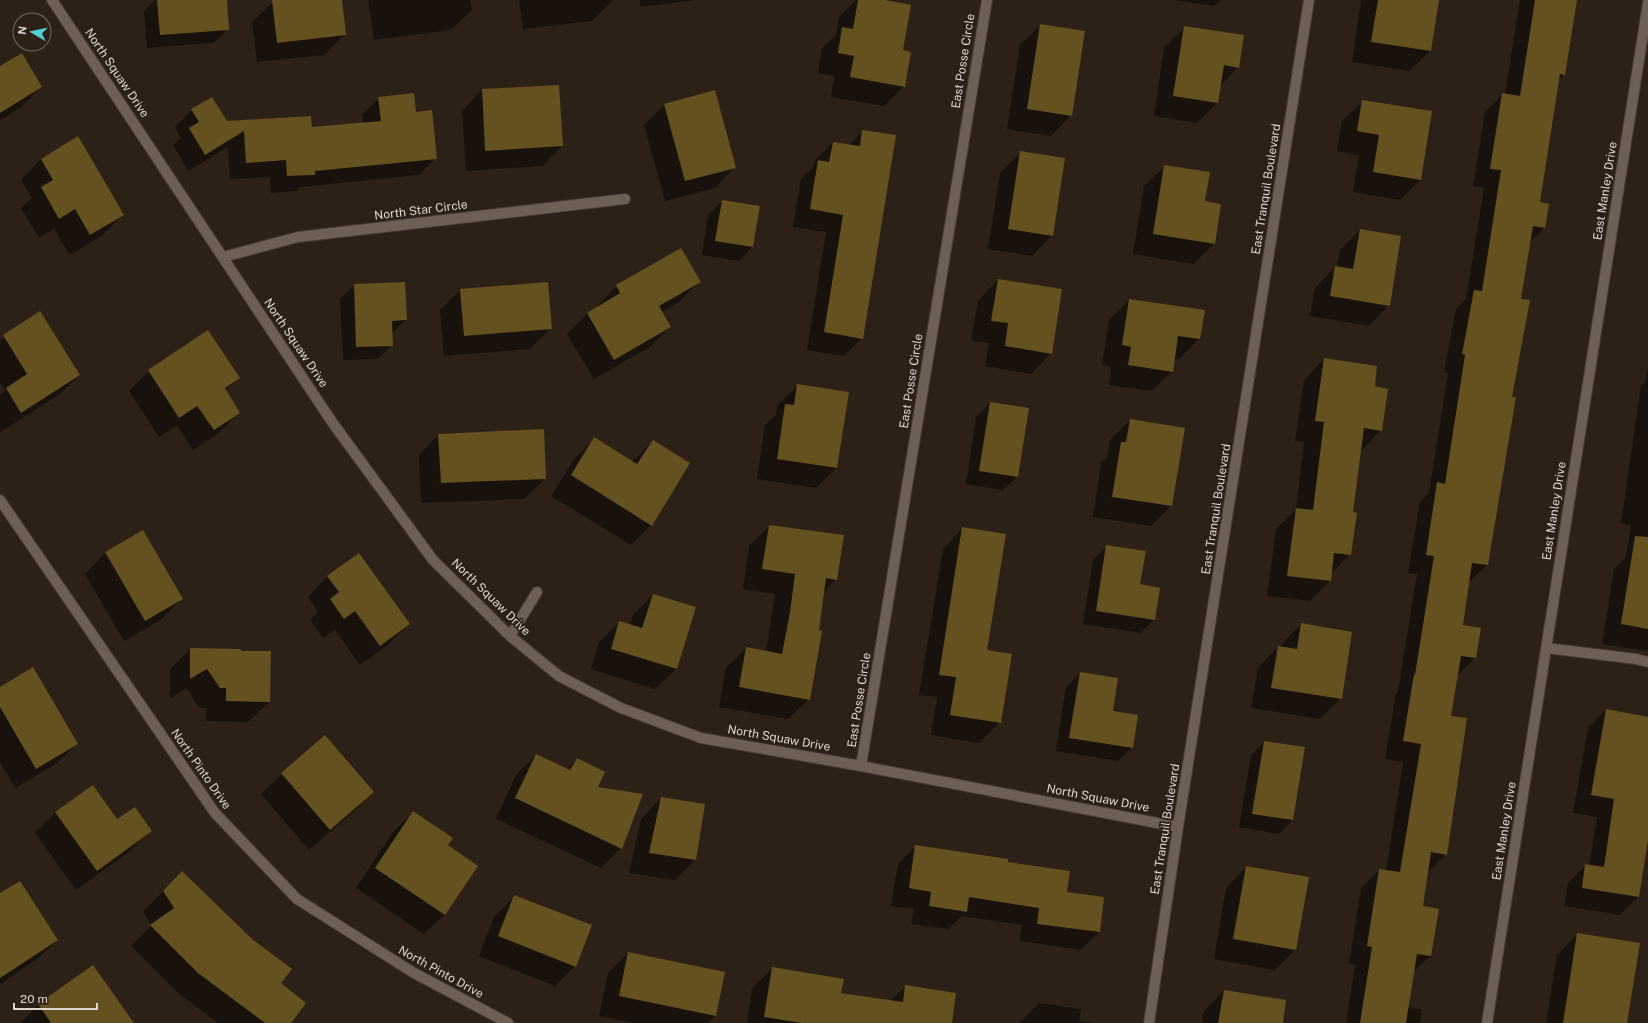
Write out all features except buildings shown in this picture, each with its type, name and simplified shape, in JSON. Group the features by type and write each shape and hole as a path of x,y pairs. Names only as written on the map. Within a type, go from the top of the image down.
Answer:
{"street":[{"name":"North Squaw Drive","path":"52,0 332,422 433,560 510,636 559,676 621,708 701,738 861,766 1178,827"},
{"name":"East Posse Circle","path":"861,766 987,0"},
{"name":"East Tranquil Boulevard","path":"1149,1023 1178,827 1309,0"},
{"name":"East Manley Drive","path":"1487,1023 1648,3"},
{"name":"North Star Circle","path":"223,257 298,237 625,199"},
{"name":"North Pinto Drive","path":"0,500 215,813 298,899 414,973 508,1023"},
{"path":"510,636 537,592"},
{"path":"1546,648 1636,659 1648,662"}]}
